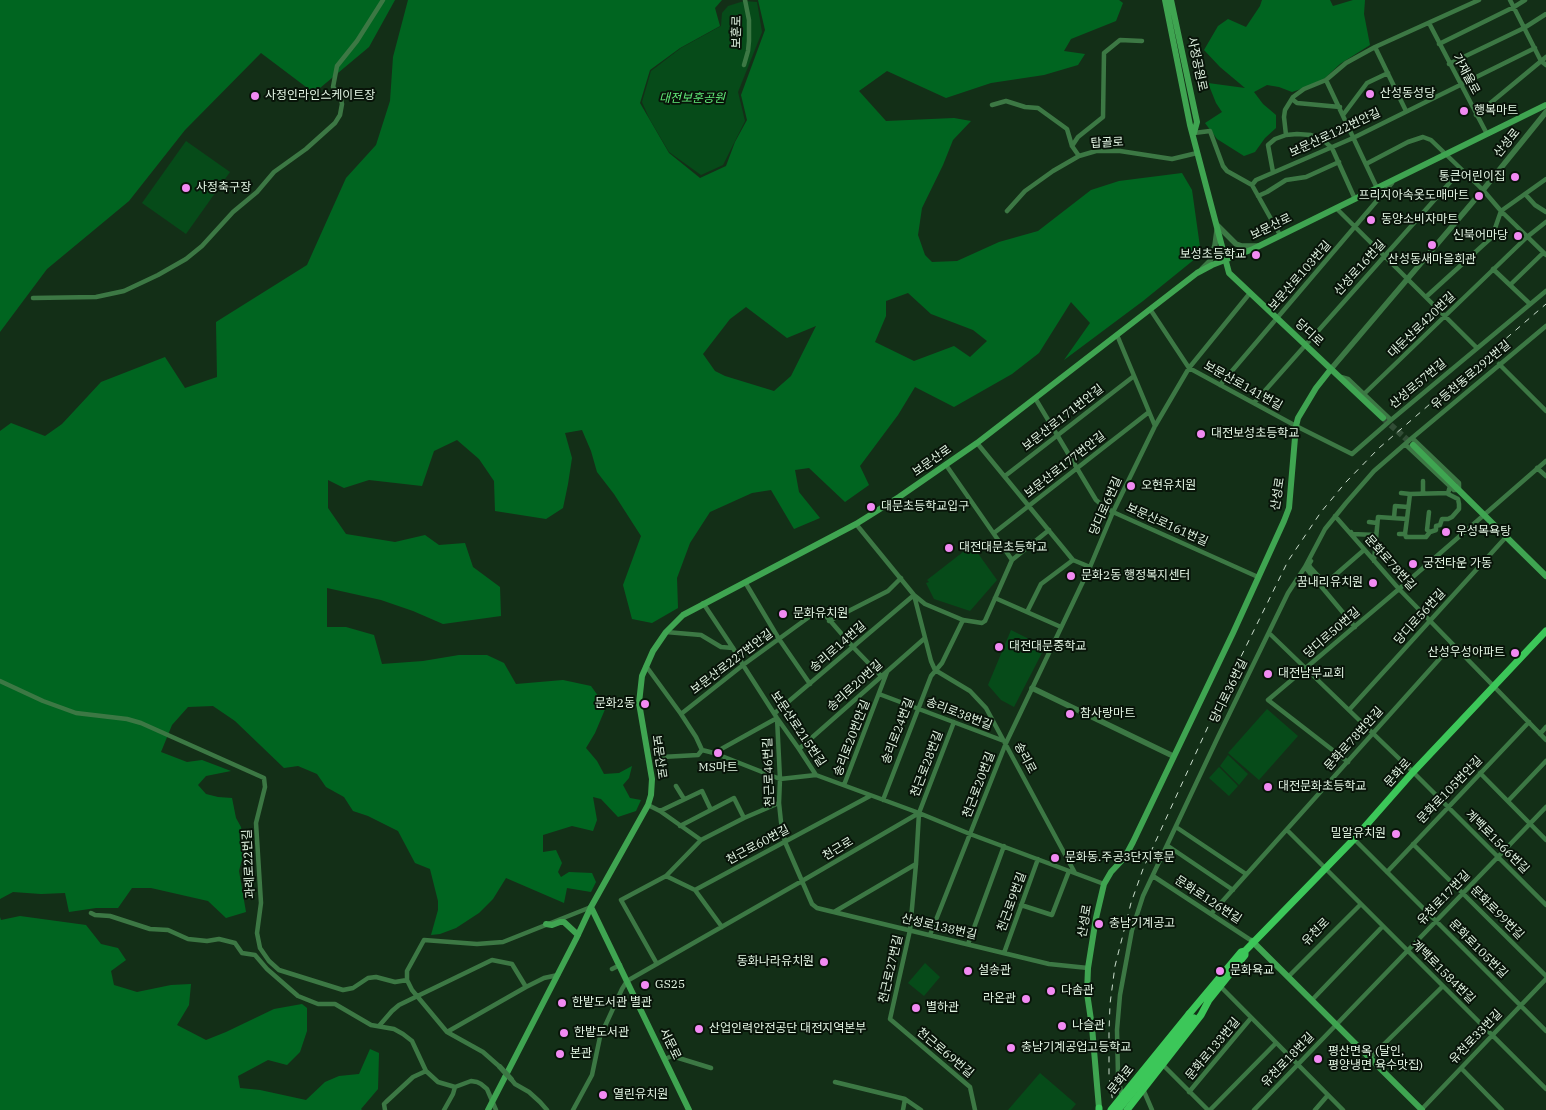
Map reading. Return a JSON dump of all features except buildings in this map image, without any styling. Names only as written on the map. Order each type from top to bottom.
[{"type":"main road","name":"사정공원로","points":[[1165,0],[1190,125],[1194,133],[1225,260]]},
{"type":"main road","name":"사정공원로","points":[[1171,0],[1197,122],[1194,133]]},
{"type":"main road","name":"보문산로","points":[[488,1110],[591,907],[648,805],[652,778],[639,704],[642,676],[653,651],[666,632],[683,615],[856,524],[899,498],[1036,398],[1198,273],[1258,246],[1546,106]]},
{"type":"main road","name":"당디로","points":[[1225,260],[1229,273],[1384,421]]},
{"type":"main road","name":"산성로","points":[[1099,1109],[1087,993],[1088,968],[1104,884],[1111,872],[1125,857],[1233,633],[1289,508],[1298,418],[1316,388],[1331,369]]},
{"type":"main road","points":[[1410,442],[1546,576]]},
{"type":"main road","name":"문화로","points":[[1111,1110],[1206,998],[1241,952],[1354,839],[1413,772],[1546,631]]},
{"type":"main road","name":"서문로","points":[[591,907],[690,1110]]},
{"type":"main road","points":[[546,924],[566,923],[578,935]]},
{"type":"main road","points":[[1252,941],[1421,1110]]},
{"type":"main road","name":"문화로","points":[[1206,998],[1220,986],[1245,955],[1245,950]]},
{"type":"main road","points":[[1122,1098],[1129,1090],[1132,1081],[1191,1008],[1206,998]]},
{"type":"main road","points":[[1125,1110],[1201,1014],[1206,998]]},
{"type":"main road","name":"문화로","points":[[1118,1110],[1191,1016]]},
{"type":"street","points":[[33,298],[96,297],[124,291],[186,260],[257,192],[274,172],[306,149],[335,123],[340,115],[342,104],[340,95],[333,87],[336,66],[357,41],[383,0]]},
{"type":"street","name":"보훈로","points":[[744,65],[749,41],[749,20],[745,0]]},
{"type":"street","points":[[1286,135],[1285,110],[1292,99],[1304,89],[1326,80],[1346,63],[1375,48],[1479,0]]},
{"type":"street","points":[[1510,0],[1541,61],[1546,65]]},
{"type":"street","points":[[1439,44],[1525,0]]},
{"type":"street","points":[[1449,64],[1524,28],[1546,14]]},
{"type":"street","name":"가재울로","points":[[1428,23],[1487,134]]},
{"type":"street","points":[[1072,146],[1078,136],[1103,117],[1104,53],[1120,40],[1142,41]]},
{"type":"street","points":[[1375,48],[1406,111]]},
{"type":"street","name":"보문산로122번안길","points":[[1252,185],[1256,180],[1332,148],[1535,48]]},
{"type":"street","points":[[1476,115],[1546,57]]},
{"type":"street","points":[[1343,115],[1367,83],[1388,73]]},
{"type":"street","points":[[1326,80],[1377,188]]},
{"type":"street","points":[[1292,99],[1297,103],[1340,107]]},
{"type":"street","points":[[992,106],[1006,101],[1025,107],[1038,108],[1067,129],[1072,146],[1079,156]]},
{"type":"street","name":"산성로","points":[[1331,369],[1483,190],[1546,112]]},
{"type":"street","points":[[1194,133],[1210,131],[1223,166],[1227,171],[1252,185],[1280,235]]},
{"type":"street","points":[[1273,172],[1268,145],[1286,135],[1311,135],[1324,140],[1332,148],[1355,199]]},
{"type":"street","points":[[1366,164],[1408,142],[1423,137],[1432,140],[1545,254],[1510,285]]},
{"type":"street","name":"탑골로","points":[[1007,212],[1025,191],[1053,171],[1079,156],[1096,151],[1120,151],[1172,159],[1198,153]]},
{"type":"street","points":[[1258,196],[1286,180],[1306,177],[1339,162]]},
{"type":"street","name":"산성로16번길","points":[[1254,403],[1460,170]]},
{"type":"street","points":[[1426,297],[1492,237],[1501,211],[1546,179]]},
{"type":"street","name":"보문산로103번길","points":[[1220,384],[1394,180]]},
{"type":"street","points":[[1525,194],[1535,205],[1546,212]]},
{"type":"street","points":[[1336,208],[1477,348]]},
{"type":"street","name":"대둔산로420번길","points":[[1364,394],[1527,237],[1546,222]]},
{"type":"street","points":[[1217,225],[1236,244],[1258,246]]},
{"type":"street","points":[[1198,273],[1210,261],[1215,245],[1217,225]]},
{"type":"street","points":[[1493,270],[1530,304]]},
{"type":"street","name":"산성로57번길","points":[[1296,426],[1352,454],[1384,421],[1391,420],[1546,291]]},
{"type":"street","name":"당디로6번길","points":[[1005,742],[1090,567],[1113,512],[1155,426],[1189,368],[1250,293]]},
{"type":"street","name":"보문산로141번길","points":[[1150,309],[1189,368],[1296,426]]},
{"type":"street","name":"유등천동로292번길","points":[[1410,442],[1499,364],[1546,326]]},
{"type":"street","points":[[1117,335],[1155,426]]},
{"type":"street","points":[[1499,364],[1546,411]]},
{"type":"street","name":"보문산로171번안길","points":[[1005,476],[1134,376]]},
{"type":"street","points":[[1339,377],[1348,379],[1391,420]]},
{"type":"street","name":"보문산로161번길","points":[[1036,398],[1096,500],[1113,512],[1258,577]]},
{"type":"street","name":"보문산로177번안길","points":[[994,533],[1149,412]]},
{"type":"street","points":[[977,442],[1073,560],[1090,567]]},
{"type":"street","points":[[1410,442],[1454,490],[1459,490]]},
{"type":"street","name":"당디로36번길","points":[[1125,1110],[1118,1075],[1117,1039],[1120,994],[1132,930],[1143,896],[1288,593],[1305,567],[1325,529],[1334,516],[1374,471],[1410,442]]},
{"type":"street","name":"당디로50번길","points":[[1348,762],[1268,700],[1546,461]]},
{"type":"street","points":[[946,465],[1012,560]]},
{"type":"street","points":[[1538,468],[1546,476]]},
{"type":"street","points":[[1423,481],[1423,493]]},
{"type":"street","points":[[1401,493],[1448,493],[1450,486]]},
{"type":"street","points":[[1399,534],[1405,534],[1406,537],[1426,537],[1430,532],[1436,530],[1436,526],[1440,525],[1442,519],[1452,517],[1459,509],[1458,499],[1448,494],[1450,486]]},
{"type":"street","points":[[1405,534],[1410,494]]},
{"type":"street","points":[[1394,518],[1396,506],[1408,507]]},
{"type":"street","points":[[1429,512],[1427,530],[1430,532]]},
{"type":"street","name":"문화로78번길","points":[[1334,516],[1399,589],[1546,740]]},
{"type":"street","points":[[1374,561],[1378,517],[1407,519]]},
{"type":"street","points":[[1369,522],[1378,523]]},
{"type":"street","points":[[856,524],[914,595],[925,604],[963,620],[982,623],[985,621],[996,598],[1012,560],[1049,530]]},
{"type":"street","points":[[1348,526],[1352,534],[1376,535]]},
{"type":"street","points":[[1415,542],[1420,537]]},
{"type":"street","name":"당디로56번길","points":[[1349,710],[1506,537]]},
{"type":"street","points":[[1311,561],[1310,567],[1326,583],[1364,550]]},
{"type":"street","points":[[1028,612],[1041,584],[1073,560]]},
{"type":"street","points":[[1305,567],[1355,626]]},
{"type":"street","points":[[881,676],[829,620],[888,591],[901,578]]},
{"type":"street","points":[[745,582],[778,639],[810,684]]},
{"type":"street","points":[[914,595],[930,661],[935,670],[942,663],[963,620]]},
{"type":"street","name":"송리로14번길","points":[[714,753],[776,716],[810,684],[914,595]]},
{"type":"street","points":[[996,598],[1061,627]]},
{"type":"street","name":"보문산로215번길","points":[[704,603],[816,775],[919,813]]},
{"type":"street","name":"보문산로227번안길","points":[[681,714],[743,665],[820,609],[829,620]]},
{"type":"street","points":[[666,632],[701,635],[721,647],[734,648]]},
{"type":"street","name":"계백로1566번길","points":[[1269,633],[1413,772],[1546,905]]},
{"type":"street","name":"송리로20번길","points":[[799,749],[925,638]]},
{"type":"street","name":"문화로78번안길","points":[[1211,914],[1452,645]]},
{"type":"street","points":[[646,666],[681,714],[702,750],[780,779],[816,775]]},
{"type":"street","name":"송리로20번안길","points":[[844,785],[888,670]]},
{"type":"street","name":"송리로24번길","points":[[883,800],[917,709],[935,670]]},
{"type":"street","name":"송리로","points":[[935,670],[970,691],[986,708],[1075,873]]},
{"type":"street","name":"과례로22번길","points":[[0,681],[43,701],[76,713],[127,719],[141,723],[165,732],[264,778],[265,787],[256,823],[261,903],[257,933],[260,948],[269,961],[280,970],[344,990],[352,988],[368,978],[376,977],[395,982],[407,980]]},
{"type":"street","points":[[1032,688],[1173,756]]},
{"type":"street","name":"송리로38번길","points":[[879,694],[1005,742]]},
{"type":"street","name":"천근로46번길","points":[[776,716],[780,779],[780,822],[785,842],[802,881]]},
{"type":"street","name":"천근로28번길","points":[[919,813],[954,722]]},
{"type":"street","name":"문화로105번안길","points":[[1387,872],[1529,722]]},
{"type":"street","points":[[1540,734],[1546,727]]},
{"type":"street","name":"천근로20번길","points":[[930,935],[1005,742]]},
{"type":"street","name":"보문산로","points":[[662,757],[698,755],[702,750]]},
{"type":"street","points":[[1508,801],[1546,761]]},
{"type":"street","points":[[1480,773],[1546,840]]},
{"type":"street","points":[[676,786],[684,799]]},
{"type":"street","points":[[660,811],[702,791],[711,810]]},
{"type":"street","name":"천근로60번길","points":[[696,890],[870,796]]},
{"type":"street","points":[[680,826],[734,798],[744,818]]},
{"type":"street","points":[[657,964],[621,900],[666,876],[702,840],[744,818],[779,803]]},
{"type":"street","points":[[648,805],[702,840]]},
{"type":"street","name":"유천로17번길","points":[[1336,1025],[1546,807]]},
{"type":"street","points":[[919,813],[1104,884]]},
{"type":"street","name":"천근로27번길","points":[[890,1019],[910,930],[919,813]]},
{"type":"street","name":"천근로","points":[[627,981],[919,813]]},
{"type":"street","points":[[1176,827],[1246,874]]},
{"type":"street","name":"계백로1584번길","points":[[1286,830],[1546,1089]]},
{"type":"street","name":"문화로105번길","points":[[1354,839],[1546,1031]]},
{"type":"street","name":"문화로99번길","points":[[1413,844],[1546,978]]},
{"type":"street","points":[[968,944],[1004,846]]},
{"type":"street","points":[[1168,846],[1233,890]]},
{"type":"street","name":"천근로9번길","points":[[1004,953],[1038,859]]},
{"type":"street","points":[[834,912],[916,864]]},
{"type":"street","points":[[1022,905],[1052,915],[1069,871]]},
{"type":"street","points":[[666,876],[696,890],[722,927]]},
{"type":"street","name":"문화로126번길","points":[[1153,876],[1252,941]]},
{"type":"street","name":"산성로138번길","points":[[802,881],[812,904],[817,908],[1049,964],[1088,968]]},
{"type":"street","name":"유천로","points":[[1288,977],[1361,904]]},
{"type":"street","points":[[546,1110],[529,1092],[515,1084],[483,1052],[447,1032],[417,996],[407,980],[407,971],[424,940],[477,944],[503,942],[591,907]]},
{"type":"street","points":[[91,912],[95,915],[110,916],[150,929],[168,930],[188,939],[207,941],[219,939],[236,943],[242,953],[255,955],[267,969],[298,996],[318,1004],[335,1004],[371,1025],[394,1029],[412,1041],[426,1071],[438,1082],[455,1087],[470,1081],[477,1082],[487,1088],[496,1110]]},
{"type":"street","points":[[1312,1000],[1383,926]]},
{"type":"street","points":[[379,1026],[398,1005],[492,960],[512,964],[526,987]]},
{"type":"street","points":[[612,969],[620,965]]},
{"type":"street","points":[[447,1032],[526,987],[544,978],[558,975]]},
{"type":"street","name":"유천로33번길","points":[[1421,1110],[1546,978]]},
{"type":"street","points":[[573,1110],[592,1075],[600,1037],[627,981]]},
{"type":"street","name":"문화로133번길","points":[[1220,986],[1343,1110]]},
{"type":"street","points":[[1370,1058],[1443,986]]},
{"type":"street","name":"문화로133번길","points":[[1189,1092],[1251,1018]]},
{"type":"street","name":"천근로69번길","points":[[890,1019],[970,1087],[975,1110]]},
{"type":"street","name":"유천로18번길","points":[[1254,1110],[1336,1025]]},
{"type":"street","points":[[1162,1064],[1209,1110],[1276,1043]]},
{"type":"street","points":[[665,1059],[672,1056],[711,1068]]},
{"type":"street","points":[[1461,1068],[1502,1110]]},
{"type":"street","points":[[385,1110],[384,1104],[386,1102],[413,1077],[426,1071]]},
{"type":"street","points":[[835,1082],[905,1099],[921,1110]]},
{"type":"street","points":[[444,1110],[455,1087]]},
{"type":"street","points":[[1142,1088],[1152,1110]]},
{"type":"street","points":[[1315,1110],[1328,1095]]},
{"type":"street","points":[[903,1110],[905,1099]]},
{"type":"green space","points":[[0,0],[395,0],[369,47],[314,93],[261,53],[185,130],[129,201],[47,269],[0,332]]},
{"type":"green space","points":[[408,0],[722,0],[715,8],[720,26],[680,48],[650,70],[640,103],[669,153],[700,178],[726,166],[735,142],[747,120],[741,95],[765,30],[758,0],[1119,0],[1123,3],[1116,21],[1071,39],[1064,51],[1085,54],[1078,65],[1044,75],[991,83],[946,98],[887,71],[859,91],[886,121],[954,118],[971,121],[953,140],[922,208],[918,235],[925,255],[932,262],[957,261],[999,242],[1038,231],[1091,190],[1119,181],[1182,173],[1192,190],[1201,254],[1143,301],[1064,360],[1090,323],[1071,302],[1039,353],[1012,374],[954,407],[915,387],[898,415],[860,466],[869,485],[845,502],[809,468],[795,470],[799,492],[820,518],[794,529],[771,490],[752,493],[710,512],[690,543],[677,578],[678,608],[652,623],[632,619],[623,585],[641,536],[614,494],[597,472],[582,430],[565,433],[572,458],[563,508],[546,519],[495,511],[494,481],[479,459],[457,440],[434,451],[422,486],[369,480],[344,488],[328,480],[328,508],[346,534],[395,542],[425,535],[439,545],[465,543],[473,567],[500,587],[501,616],[443,624],[381,600],[327,588],[327,627],[346,627],[374,635],[382,664],[423,661],[459,655],[487,655],[504,663],[516,684],[563,680],[591,686],[606,707],[595,733],[586,748],[597,761],[604,774],[619,773],[632,766],[629,778],[623,785],[630,798],[641,800],[636,811],[618,817],[601,799],[593,797],[597,820],[593,831],[572,826],[543,835],[543,852],[556,850],[562,863],[558,872],[561,877],[569,872],[592,873],[596,882],[591,892],[567,888],[564,903],[506,878],[493,899],[479,913],[456,928],[431,935],[438,910],[438,901],[430,869],[415,863],[398,831],[368,816],[353,811],[344,797],[326,787],[317,774],[298,766],[284,768],[235,721],[213,706],[188,707],[172,725],[161,752],[187,762],[202,760],[231,771],[206,776],[198,785],[206,794],[232,798],[236,818],[241,827],[244,851],[239,871],[246,912],[226,918],[208,901],[151,888],[132,888],[118,908],[96,908],[69,912],[65,893],[13,892],[0,899],[0,431],[11,423],[45,436],[62,424],[101,382],[165,357],[185,388],[217,377],[216,322],[307,265],[346,178],[376,145],[390,101],[393,57]],"holes":[[[908,293],[931,314],[973,330],[987,341],[970,357],[954,346],[914,361],[875,342],[886,316],[886,301]],[[746,307],[787,338],[816,326],[791,376],[774,391],[725,376],[715,371],[703,354],[730,319]]]},
{"type":"green space","points":[[1262,0],[1330,0],[1333,6],[1353,0],[1365,0],[1364,14],[1370,45],[1340,64],[1324,79],[1301,89],[1292,92],[1267,85],[1254,92],[1263,104],[1276,115],[1276,128],[1265,138],[1255,152],[1244,156],[1217,139],[1205,123],[1222,112],[1208,83],[1245,88],[1220,67],[1204,50],[1218,26],[1228,19],[1246,27]]},
{"type":"green space","name":"대전보훈공원","points":[[744,1],[757,2],[762,32],[738,92],[745,121],[723,165],[701,175],[669,152],[642,102],[651,71],[681,48],[721,26],[722,13],[728,6]]},
{"type":"green space","name":"사정축구장","points":[[186,141],[230,172],[186,234],[142,203]]},
{"type":"green space","points":[[972,545],[997,580],[970,611],[934,599],[926,583],[929,582],[927,580]]},
{"type":"green space","points":[[1011,630],[1045,647],[1014,707],[1001,700],[988,685]]},
{"type":"green space","points":[[1267,709],[1298,736],[1259,780],[1228,753]]},
{"type":"green space","points":[[1228,755],[1248,774],[1239,785],[1220,766]]},
{"type":"green space","points":[[1219,767],[1238,786],[1229,796],[1209,778]]},
{"type":"green space","points":[[20,916],[86,925],[101,944],[118,948],[126,960],[111,971],[114,985],[137,992],[171,985],[191,984],[189,1005],[177,1025],[206,1040],[274,1009],[302,1004],[307,1008],[307,1031],[300,1052],[287,1065],[268,1060],[238,1076],[240,1088],[260,1090],[306,1100],[325,1082],[339,1076],[359,1074],[370,1049],[379,1053],[378,1089],[362,1110],[0,1110],[0,917],[1,920]]},
{"type":"green space","points":[[925,963],[940,977],[924,996],[908,983]]},
{"type":"green space","points":[[1040,1073],[1076,1104],[1071,1110],[1008,1110]]},
{"type":"tunnel","points":[[1384,419],[1412,444]]},
{"type":"railway","points":[[1114,1110],[1109,1076],[1110,1004],[1115,966],[1131,903],[1143,869],[1227,685],[1288,561],[1321,512],[1346,482],[1379,448],[1546,304]]},
{"type":"place","name":"산성동성당","points":[[1370,94]]},
{"type":"place","name":"사정인라인스케이트장","points":[[255,96]]},
{"type":"place","name":"행복마트","points":[[1464,111]]},
{"type":"place","name":"통큰어린이집","points":[[1515,177]]},
{"type":"place","name":"사정축구장","points":[[186,188]]},
{"type":"place","name":"프리지아속옷도매마트","points":[[1479,196]]},
{"type":"place","name":"동양소비자마트","points":[[1371,220]]},
{"type":"place","name":"신북어마당","points":[[1518,236]]},
{"type":"place","name":"산성동새마을회관","points":[[1432,245]]},
{"type":"place","name":"보성초등학교","points":[[1256,255]]},
{"type":"place","name":"대전보성초등학교","points":[[1201,434]]},
{"type":"place","name":"오현유치원","points":[[1131,486]]},
{"type":"place","name":"대문초등학교입구","points":[[871,507]]},
{"type":"place","name":"우성목욕탕","points":[[1446,532]]},
{"type":"place","name":"대전대문초등학교","points":[[949,548]]},
{"type":"place","name":"궁전타운 가동","points":[[1413,564]]},
{"type":"place","name":"문화2동 행정복지센터","points":[[1071,576]]},
{"type":"place","name":"꿈내리유치원","points":[[1373,583]]},
{"type":"place","name":"문화유치원","points":[[783,614]]},
{"type":"place","name":"대전대문중학교","points":[[999,647]]},
{"type":"place","name":"산성우성아파트","points":[[1515,653]]},
{"type":"place","name":"대전남부교회","points":[[1268,674]]},
{"type":"place","name":"문화2동","points":[[645,704]]},
{"type":"place","name":"참사랑마트","points":[[1070,714]]},
{"type":"place","name":"MS마트","points":[[718,753]]},
{"type":"place","name":"대전문화초등학교","points":[[1268,787]]},
{"type":"place","name":"밀알유치원","points":[[1396,834]]},
{"type":"place","name":"문화동.주공3단지후문","points":[[1055,858]]},
{"type":"place","name":"충남기계공고","points":[[1099,924]]},
{"type":"place","name":"동화나라유치원","points":[[824,962]]},
{"type":"place","name":"설송관","points":[[968,971]]},
{"type":"place","name":"문화육교","points":[[1220,971]]},
{"type":"place","name":"GS25","points":[[645,985]]},
{"type":"place","name":"다솜관","points":[[1051,991]]},
{"type":"place","name":"라온관","points":[[1026,999]]},
{"type":"place","name":"한밭도서관 별관","points":[[562,1003]]},
{"type":"place","name":"별하관","points":[[916,1008]]},
{"type":"place","name":"나슬관","points":[[1062,1026]]},
{"type":"place","name":"산업인력안전공단 대전지역본부","points":[[699,1029]]},
{"type":"place","name":"한밭도서관","points":[[564,1033]]},
{"type":"place","name":"충남기계공업고등학교","points":[[1011,1048]]},
{"type":"place","name":"본관","points":[[560,1054]]},
{"type":"place","name":"평산면옥 (달인, 평양냉면 육수맛집)","points":[[1318,1059]]},
{"type":"place","name":"열린유치원","points":[[603,1095]]}]
